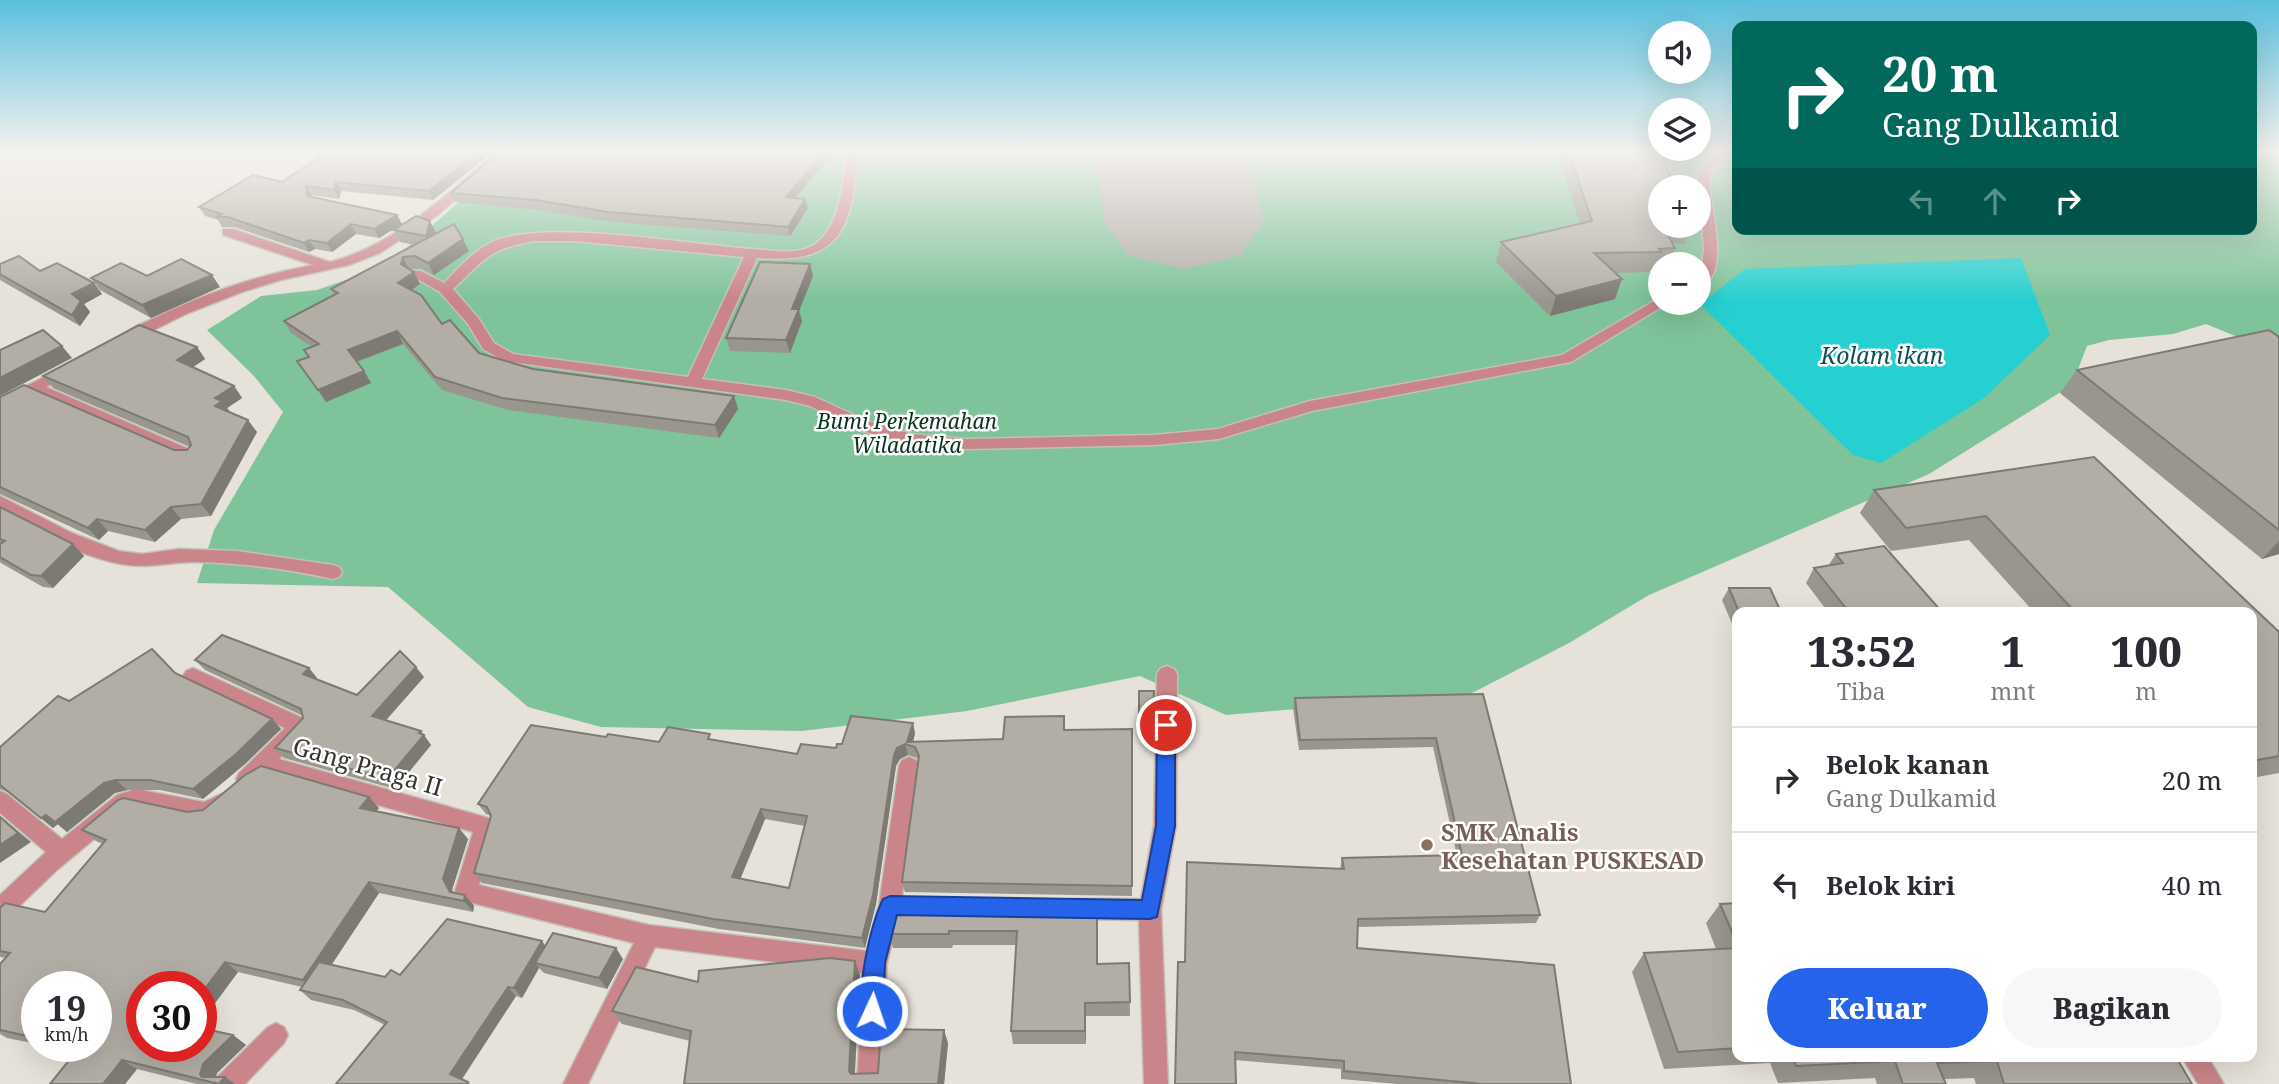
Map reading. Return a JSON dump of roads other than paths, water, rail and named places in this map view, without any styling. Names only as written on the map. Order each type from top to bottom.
[{"type":"street","points":[[114,345],[148,326],[212,298],[277,277],[353,260],[376,249],[439,201]]},
{"type":"street","points":[[445,289],[492,247],[513,239],[547,237],[623,240],[798,256],[820,248],[835,227],[845,201]]},
{"type":"street","points":[[1705,201],[1710,252]]},
{"type":"street","points":[[228,232],[328,266]]},
{"type":"street","points":[[693,383],[753,253]]},
{"type":"street","points":[[416,274],[445,289],[474,322],[488,346],[509,358],[805,399],[861,425],[911,439],[966,444],[1198,437],[1244,427],[1310,406],[1566,359],[1648,310]]},
{"type":"street","points":[[0,405],[80,363]]},
{"type":"street","points":[[34,388],[190,456]]},
{"type":"street","points":[[0,502],[90,548],[138,561],[178,556],[254,559],[333,572]]},
{"type":"street","points":[[1156,1084],[1150,910],[1165,826],[1167,674]]},
{"type":"street","points":[[0,910],[62,852],[124,802],[136,798],[206,812],[222,802],[300,726],[193,676]]},
{"type":"street","name":"Gang Praga II","points":[[253,772],[272,766],[485,826],[466,892],[649,936]]},
{"type":"street","points":[[869,1084],[875,963],[890,905],[909,766]]},
{"type":"street","points":[[0,800],[62,852]]},
{"type":"street","points":[[890,905],[917,906]]},
{"type":"street","points":[[1054,908],[1150,910]]},
{"type":"street","points":[[575,1084],[649,936],[875,963]]},
{"type":"street","points":[[228,1084],[276,1035]]},
{"type":"street","points":[[2197,1062],[2212,1084]]},
{"type":"water","name":"Kolam ikan","points":[[2021,258],[2050,335],[1984,398],[1881,463],[1853,455],[1711,315],[1711,295],[1745,269]]},
{"type":"place","name":"SMK Analis Kesehatan PUSKESAD","points":[[1427,845]]},
{"type":"park label","name":"Bumi Perkemahan Wiladatika","points":[[907,433]]}]
